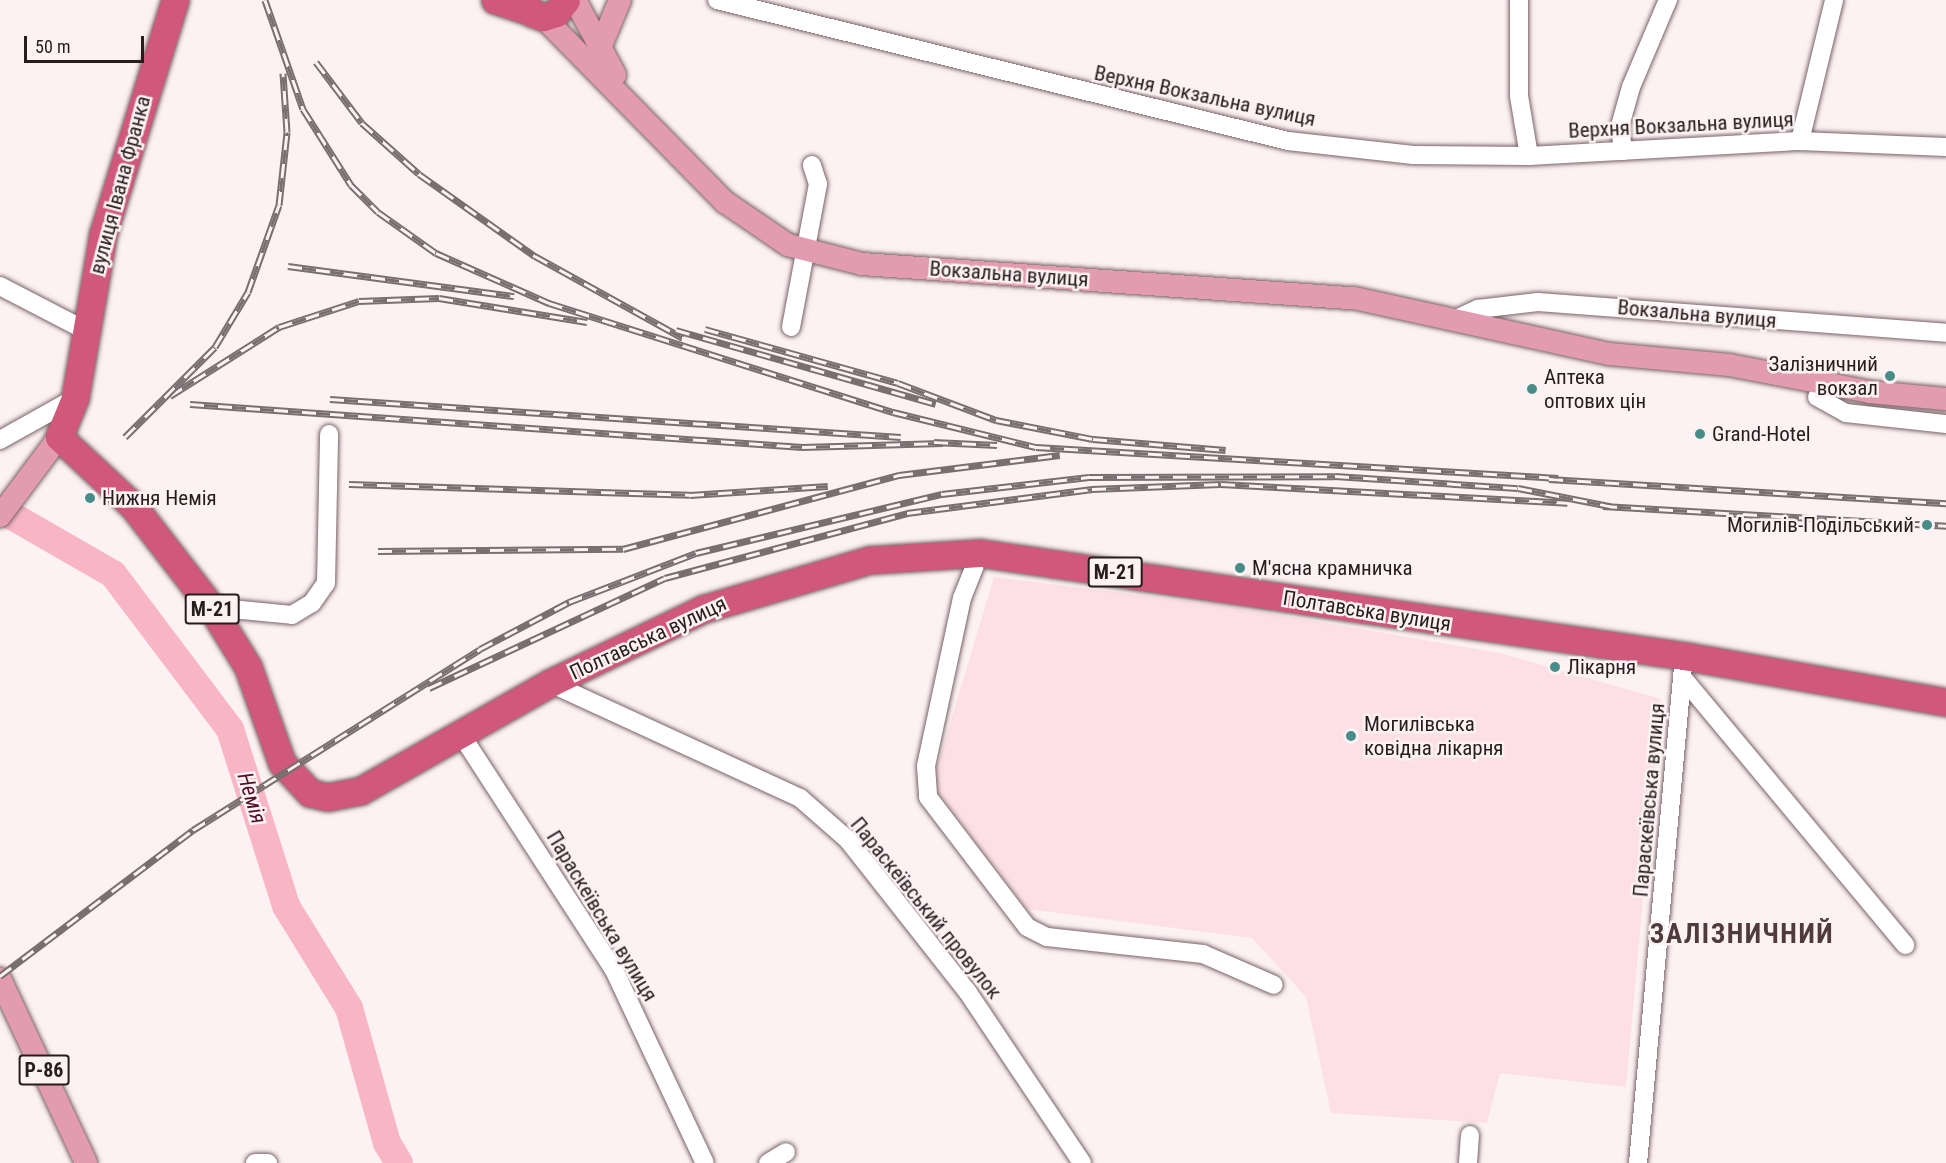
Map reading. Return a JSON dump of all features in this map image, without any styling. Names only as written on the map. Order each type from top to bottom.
[{"type":"highway","name":"вулиця Івана Франка","points":[[59,437],[75,398],[103,234],[175,0]]},
{"type":"highway","name":"Вокзальна вулиця","points":[[495,0],[532,9]]},
{"type":"highway","points":[[532,9],[556,13],[566,0]]},
{"type":"highway","name":"Полтавська вулиця","points":[[59,437],[133,506],[211,607],[251,676],[282,763],[310,793],[328,797],[360,791],[550,683],[703,609],[788,580],[870,560],[980,553],[1683,666],[1946,702]]},
{"type":"main road","name":"Вокзальна вулиця","points":[[575,0],[625,94]]},
{"type":"main road","points":[[600,48],[620,0]]},
{"type":"main road","name":"Вокзальна вулиця","points":[[532,9],[625,94],[725,202],[788,245],[862,264],[1354,298],[1609,354],[1699,365],[1729,365],[1870,392],[1946,399]]},
{"type":"main road","name":"Вокзальна вулиця","points":[[1699,365],[1817,397],[1946,411]]},
{"type":"main road","name":"вулиця Івана Франка","points":[[0,516],[59,437]]},
{"type":"main road","name":"Р-86","points":[[0,979],[86,1163]]},
{"type":"street","name":"Верхня Вокзальна вулиця","points":[[717,0],[1288,141],[1413,155],[1529,156],[1800,141],[1946,147]]},
{"type":"street","points":[[1519,0],[1519,96],[1529,156]]},
{"type":"street","points":[[1623,151],[1620,126],[1631,87],[1653,25],[1668,0]]},
{"type":"street","points":[[1800,141],[1834,0]]},
{"type":"street","points":[[791,327],[818,184],[812,165]]},
{"type":"street","points":[[0,286],[86,330]]},
{"type":"street","name":"Вокзальна вулиця","points":[[1452,321],[1478,309],[1538,302],[1946,333]]},
{"type":"street","points":[[1817,397],[1846,413],[1946,424]]},
{"type":"street","points":[[0,440],[75,398]]},
{"type":"street","points":[[211,607],[291,615],[312,603],[326,583],[329,434]]},
{"type":"street","points":[[980,553],[962,598],[926,765],[928,796],[1027,927],[1047,937],[1203,954],[1274,985]]},
{"type":"street","points":[[1683,666],[1905,945]]},
{"type":"street","name":"Параскеївська вулиця","points":[[1638,1163],[1683,666]]},
{"type":"street","name":"Параскеївський провулок","points":[[550,683],[800,798],[849,840],[967,990],[1082,1163]]},
{"type":"street","name":"Параскеївська вулиця","points":[[460,733],[614,970],[705,1163]]},
{"type":"street","points":[[1468,1163],[1470,1135]]},
{"type":"street","points":[[768,1163],[786,1152]]},
{"type":"street","points":[[255,1163],[268,1163]]},
{"type":"shaded area","points":[[994,577],[1226,606],[1500,653],[1661,699],[1626,1087],[1500,1073],[1487,1123],[1331,1113],[1306,997],[1252,938],[1027,909],[932,784]]},
{"type":"waterway","name":"Немія","points":[[0,509],[113,574],[230,729],[286,906],[349,1008],[387,1143],[399,1163]]},
{"type":"railway","points":[[265,0],[303,109],[351,185],[378,212],[436,253],[549,303],[893,412],[1036,447],[1558,478]]},
{"type":"railway","points":[[316,62],[362,123],[419,174],[535,256],[683,338]]},
{"type":"railway","points":[[125,437],[215,347],[248,292],[279,205],[287,132],[283,73]]},
{"type":"railway","points":[[288,266],[514,296]]},
{"type":"railway","points":[[170,396],[279,327],[359,301],[439,298],[587,322]]},
{"type":"railway","points":[[705,329],[898,383],[996,420],[1093,439],[1226,450]]},
{"type":"railway","points":[[676,330],[936,404]]},
{"type":"railway","points":[[330,399],[901,437]]},
{"type":"railway","points":[[190,404],[802,447],[943,443]]},
{"type":"railway","points":[[934,442],[997,445]]},
{"type":"railway","points":[[378,551],[623,549],[899,475],[1060,455]]},
{"type":"railway","points":[[0,976],[193,830],[480,649],[569,602],[696,553],[942,494],[1089,477],[1335,476],[1518,488],[1610,506]]},
{"type":"railway","points":[[1549,479],[1946,503]]},
{"type":"railway","points":[[349,484],[690,495],[828,486]]},
{"type":"railway","points":[[429,688],[665,578],[907,513],[1092,489],[1221,484],[1567,503]]},
{"type":"railway","points":[[1603,506],[1946,526]]},
{"type":"place","name":"Залізничний вокзал","points":[[1890,376]]},
{"type":"place","name":"Аптека оптових цін","points":[[1532,389]]},
{"type":"place","name":"Grand-Hotel","points":[[1700,434]]},
{"type":"place","name":"Нижня Немія","points":[[90,498]]},
{"type":"place","name":"Могилів-Подільський","points":[[1927,525]]},
{"type":"place","name":"М'ясна крамничка","points":[[1240,568]]},
{"type":"place","name":"Лікарня","points":[[1555,667]]},
{"type":"place","name":"Могилівська ковідна лікарня","points":[[1351,736]]},
{"type":"district","name":"ЗАЛІЗНИЧНИЙ","points":[[1742,935]]}]
